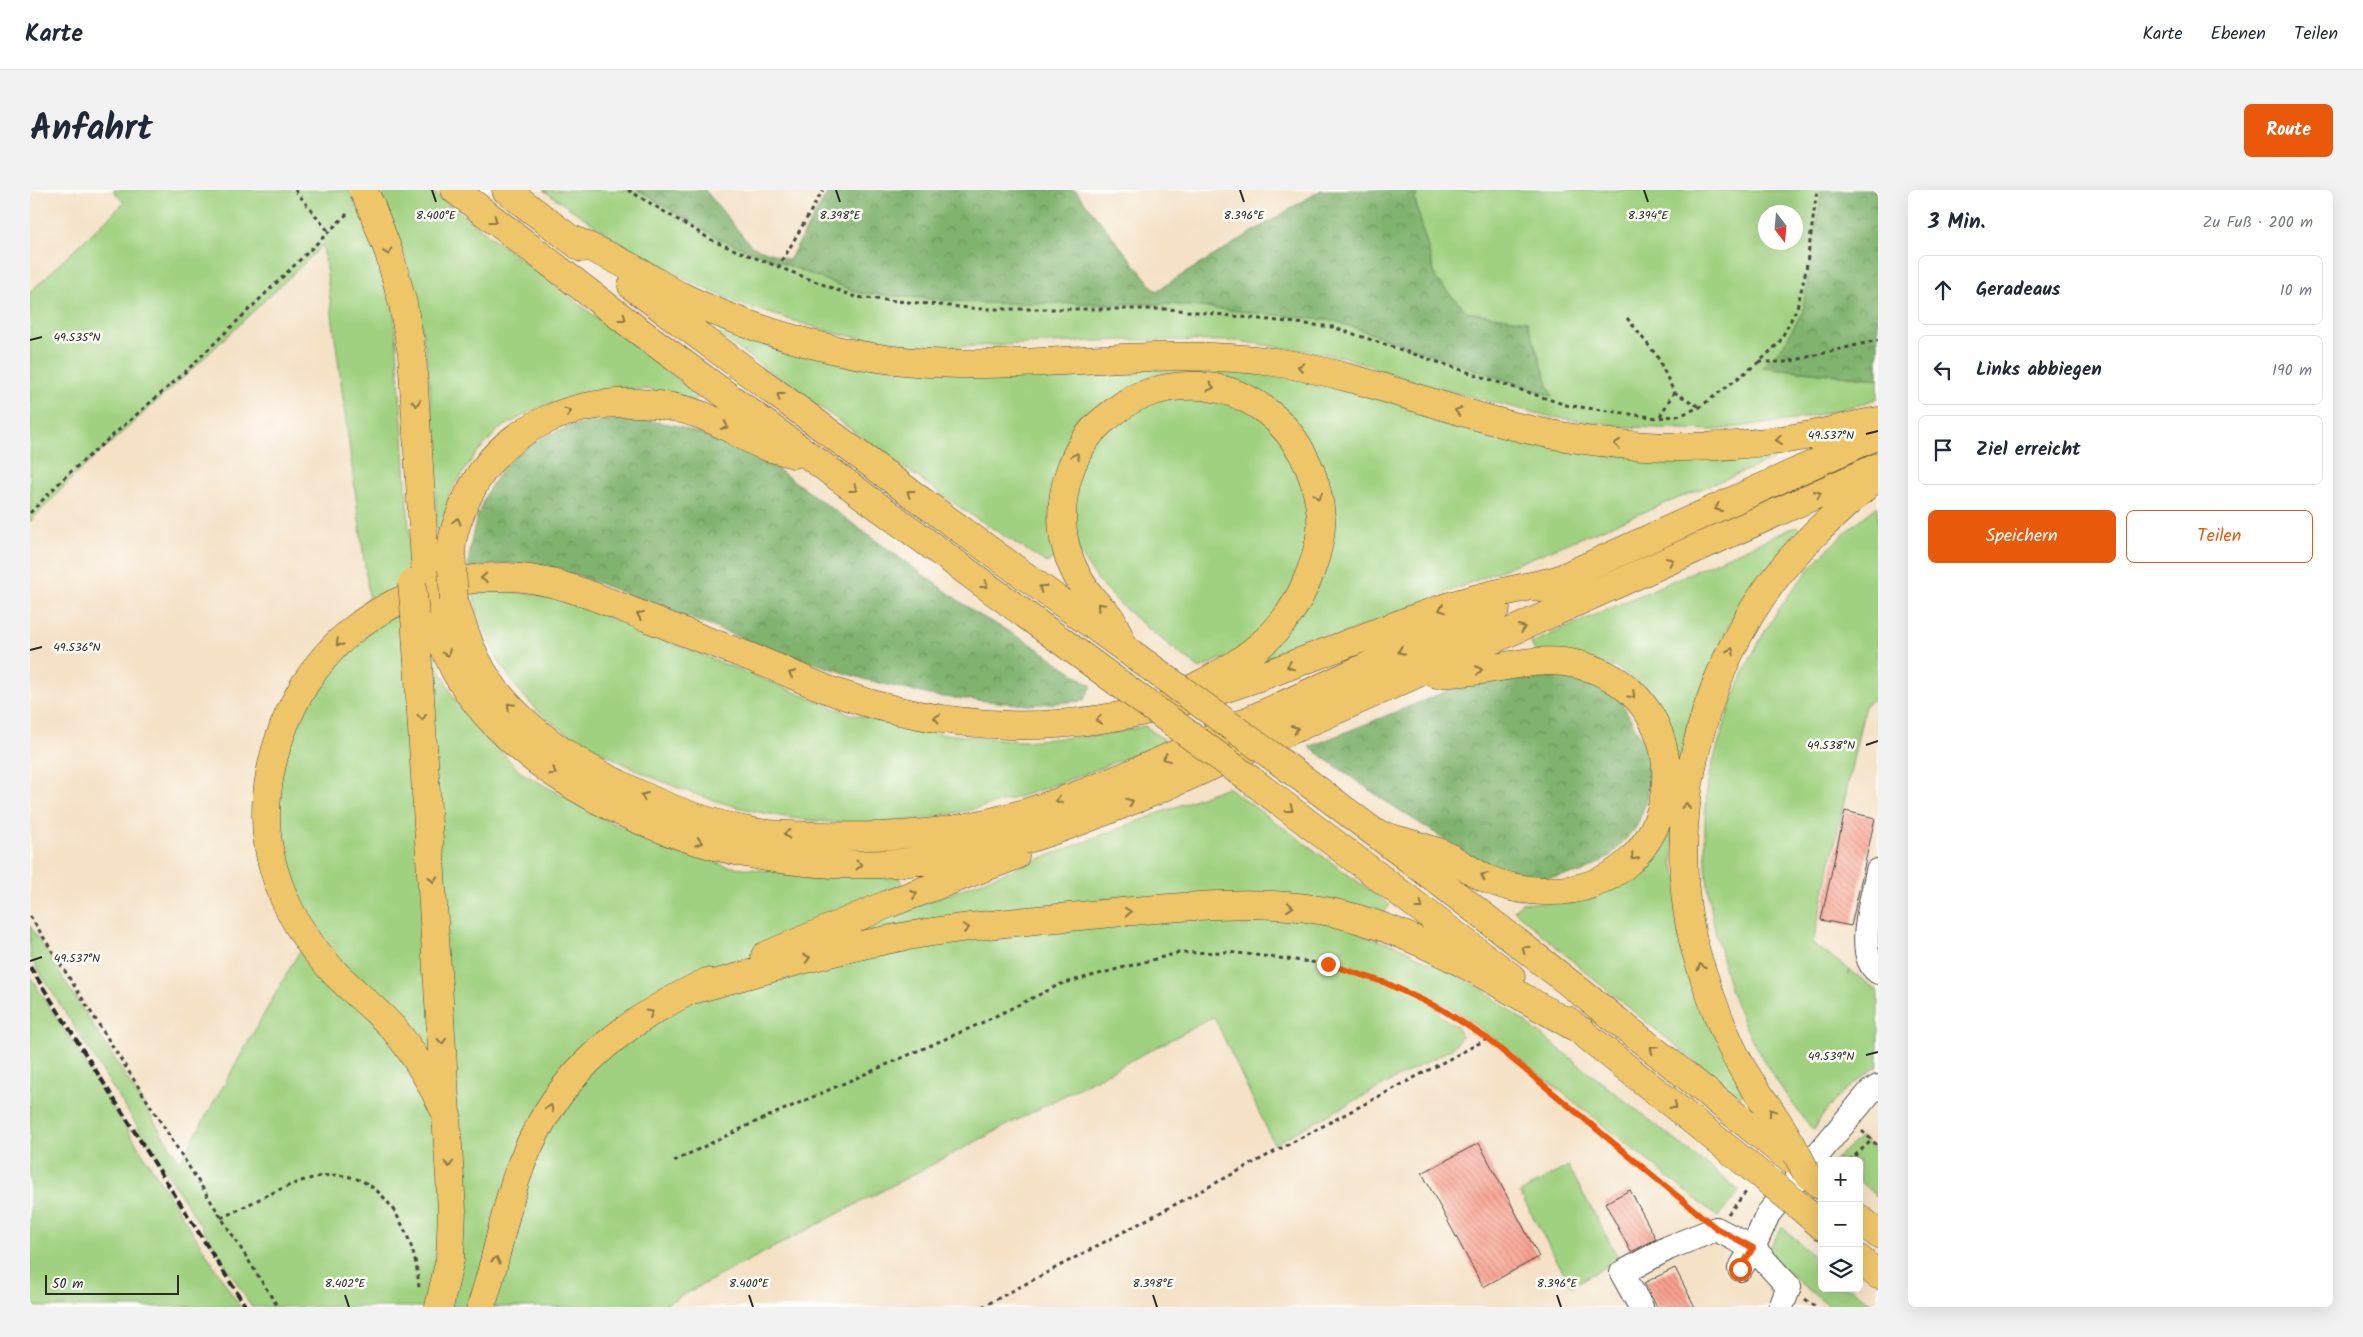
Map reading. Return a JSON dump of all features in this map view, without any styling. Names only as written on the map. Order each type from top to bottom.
[{"type":"highway","points":[[456,190],[635,328],[1251,780],[1582,1031],[1818,1222]]},
{"type":"highway","points":[[506,190],[912,494],[1377,834],[1807,1171]]},
{"type":"highway","points":[[361,202],[389,254],[403,304],[409,338],[423,519],[419,581],[433,607],[440,638],[455,671],[484,714],[513,743],[571,785],[600,802],[672,835],[717,848],[788,861],[870,865],[947,858],[995,848],[1085,820],[1160,790],[1414,677],[1878,467]]},
{"type":"highway","points":[[567,237],[633,268],[678,295],[721,314],[787,336],[865,356],[912,362],[973,365],[1217,357],[1274,362],[1324,371],[1523,428],[1631,446],[1673,448],[1756,443],[1806,436],[1878,421]]},
{"type":"highway","points":[[1124,648],[1110,617],[1083,585],[1072,564],[1064,540],[1061,514],[1064,490],[1071,467],[1082,445],[1098,424],[1140,395],[1169,387],[1193,386],[1229,391],[1277,418],[1300,446],[1309,462],[1316,486],[1321,520],[1316,554],[1304,588],[1288,615],[1266,639],[1242,660],[1199,686],[1147,712]]},
{"type":"highway","points":[[429,1299],[450,1258],[452,1210],[446,1116],[433,607],[452,570],[452,542],[460,512],[474,483],[490,460],[511,440],[535,424],[564,413],[600,405],[659,405],[686,411],[716,421],[763,445],[814,460]]},
{"type":"highway","points":[[433,607],[464,631],[478,663],[496,691],[530,725],[562,751],[603,776],[645,798],[716,824],[756,833],[869,837],[907,835],[959,828],[1003,818],[1062,799],[1184,750],[1878,435]]},
{"type":"highway","points":[[1807,1171],[1784,1129],[1744,1071],[1729,1040],[1702,972],[1688,913],[1684,865],[1684,824],[1689,782],[1698,735],[1713,691],[1731,651],[1754,610],[1784,568],[1815,533],[1878,476]]},
{"type":"highway","points":[[446,1116],[418,1062],[393,1028],[334,973],[306,940],[288,907],[276,877],[267,839],[267,793],[271,769],[280,734],[298,696],[323,659],[340,641],[384,607],[424,591],[470,579],[508,577],[531,580],[563,586],[604,600],[837,693],[934,718],[973,724],[1048,725],[1100,720],[1147,712],[1236,686],[1445,607],[1557,580]]},
{"type":"highway","points":[[1377,834],[1439,853],[1486,878],[1519,888],[1543,891],[1568,891],[1593,884],[1611,876],[1630,861],[1646,843],[1661,812],[1666,790],[1665,768],[1664,748],[1657,728],[1644,706],[1625,688],[1604,674],[1579,665],[1549,660],[1414,677]]},
{"type":"highway","points":[[481,1307],[492,1274],[515,1181],[553,1101],[573,1075],[610,1039],[632,1024],[692,990],[789,944],[879,907],[1002,863],[1085,820]]},
{"type":"highway","points":[[692,990],[823,954],[884,940],[1089,915],[1215,905],[1264,904],[1313,909],[1356,918],[1409,936],[1582,1031]]},
{"type":"highway","points":[[1863,1221],[1878,1234]]},
{"type":"highway","points":[[1863,1262],[1878,1275]]},
{"type":"street","points":[[1877,884],[1866,942],[1866,956],[1872,968],[1878,972]]},
{"type":"street","points":[[1740,1269],[1753,1248],[1768,1214],[1870,1092],[1878,1087]]},
{"type":"street","points":[[1641,1307],[1622,1273],[1668,1248],[1716,1228],[1753,1248],[1789,1287],[1781,1307]]},
{"type":"path","points":[[295,190],[329,232]]},
{"type":"path","points":[[628,190],[715,242],[856,297],[981,309],[1169,309],[1333,326],[1566,405],[1658,418],[1681,415],[1700,407],[1759,362],[1779,342],[1797,308],[1806,270],[1817,190]]},
{"type":"path","points":[[778,268],[823,190]]},
{"type":"path","points":[[30,513],[68,474],[182,375],[361,202]]},
{"type":"path","points":[[1626,318],[1657,356],[1674,392],[1700,407]]},
{"type":"path","points":[[1759,362],[1787,362],[1878,340]]},
{"type":"path","points":[[1658,418],[1674,392]]},
{"type":"path","points":[[30,916],[278,1307]]},
{"type":"path","points":[[674,1161],[751,1124],[977,1025],[1061,984],[1178,953],[1230,952],[1328,964],[1386,983],[1443,1010],[1488,1039],[1716,1228]]},
{"type":"path","points":[[982,1307],[1488,1039]]},
{"type":"path","points":[[1853,1157],[1872,1140]]},
{"type":"path","points":[[222,1218],[310,1178],[335,1174],[360,1178],[376,1189],[400,1220],[411,1241],[429,1299]]},
{"type":"green space","points":[[113,190],[349,190],[381,257],[395,317],[411,559],[429,646],[455,701],[520,772],[614,824],[725,866],[814,876],[900,877],[912,908],[1227,787],[1390,905],[1364,936],[1398,946],[1484,990],[1740,1191],[1718,1217],[1494,1038],[1444,1003],[1439,1015],[1456,1026],[1462,1036],[1453,1048],[1274,1144],[1214,1017],[660,1307],[252,1307],[30,957],[30,926],[180,1162],[306,940],[267,793],[323,659],[369,597],[323,245],[186,375],[74,476],[30,522],[30,292],[124,203]]},
{"type":"green space","points":[[389,190],[430,190],[698,395],[695,401],[647,389],[591,393],[537,408],[499,429],[475,455],[449,494],[442,539],[437,539],[434,451],[427,365],[421,322],[412,280],[399,238],[382,197]]},
{"type":"green space","points":[[543,190],[638,190],[718,238],[859,293],[981,303],[1169,304],[1335,321],[1552,396],[1527,322],[1467,312],[1436,279],[1415,200],[1418,190],[1822,190],[1803,311],[1784,345],[1762,367],[1878,379],[1878,398],[1859,405],[1794,420],[1715,430],[1629,427],[1552,417],[1425,385],[1344,357],[1238,341],[1123,340],[924,348],[837,334],[739,304],[652,264]]},
{"type":"green space","points":[[638,190],[705,190],[751,246],[789,260],[829,190],[1075,190],[1156,291],[1321,190],[1418,190],[1415,200],[1436,279],[1467,312],[1527,321],[1552,396],[1335,321],[1170,304],[981,303],[859,293],[718,238]]},
{"type":"green space","points":[[1822,190],[1878,190],[1878,379],[1762,367],[1784,345],[1803,311]]},
{"type":"green space","points":[[723,328],[787,348],[1224,366],[1307,378],[1558,449],[1782,450],[1782,456],[1263,667],[1221,659],[1200,669],[1129,613],[1113,597],[1085,562],[1075,542],[1047,563],[962,509],[719,335]]},
{"type":"green space","points":[[638,419],[675,425],[769,463],[976,613],[1031,644],[1092,686],[1083,701],[1028,705],[934,696],[867,680],[776,651],[579,576],[510,563],[468,568],[476,520],[484,499],[495,480],[509,462],[526,448],[546,436],[570,427],[612,420]]},
{"type":"green space","points":[[1878,506],[1878,696],[1865,705],[1813,944],[1850,970],[1848,975],[1851,971],[1878,991],[1878,1066],[1842,1094],[1826,1111],[1813,1130],[1782,1088],[1754,1044],[1731,991],[1716,933],[1708,891],[1705,826],[1708,782],[1731,704],[1745,670],[1779,609],[1800,580],[1823,554],[1849,529]]},
{"type":"green space","points":[[1797,526],[1802,534],[1746,594],[1727,629],[1693,708],[1681,751],[1678,784],[1661,712],[1645,688],[1617,668],[1535,651],[1531,643]]},
{"type":"green space","points":[[511,591],[555,596],[847,713],[932,733],[1022,741],[1104,735],[1145,726],[1167,742],[1046,788],[984,807],[952,814],[880,823],[839,823],[799,819],[760,812],[721,802],[645,774],[579,741],[543,716],[513,682],[495,654],[482,624],[473,592]]},
{"type":"green space","points":[[1552,675],[1594,682],[1619,697],[1646,748],[1650,772],[1647,800],[1636,828],[1609,857],[1581,873],[1544,878],[1504,871],[1468,854],[1388,803],[1309,747],[1462,685],[1508,677]]},
{"type":"green space","points":[[1672,806],[1673,863],[1745,1092],[1739,1097],[1591,977],[1514,910],[1523,902],[1558,903],[1589,899],[1618,886],[1644,861],[1656,842]]},
{"type":"green space","points":[[30,976],[240,1307],[30,1307]]},
{"type":"green space","points":[[1861,1137],[1878,1152],[1878,1198],[1863,1185],[1863,1157],[1837,1157]]},
{"type":"green space","points":[[1568,1166],[1619,1259],[1571,1286],[1520,1193]]},
{"type":"green space","points":[[1782,1227],[1818,1260],[1818,1292],[1857,1292],[1876,1307],[1830,1307],[1777,1264],[1768,1250]]},
{"type":"building","points":[[1845,811],[1875,818],[1851,926],[1821,920]]},
{"type":"building","points":[[1479,1143],[1539,1257],[1483,1287],[1422,1173]]},
{"type":"building","points":[[1630,1190],[1656,1239],[1631,1252],[1605,1203]]},
{"type":"building","points":[[1675,1268],[1695,1307],[1657,1307],[1644,1283]]},
{"type":"railway","points":[[30,967],[246,1307]]},
{"type":"route","points":[[1328,964],[1386,983],[1443,1010],[1488,1039],[1716,1228],[1753,1248],[1740,1269]]}]
